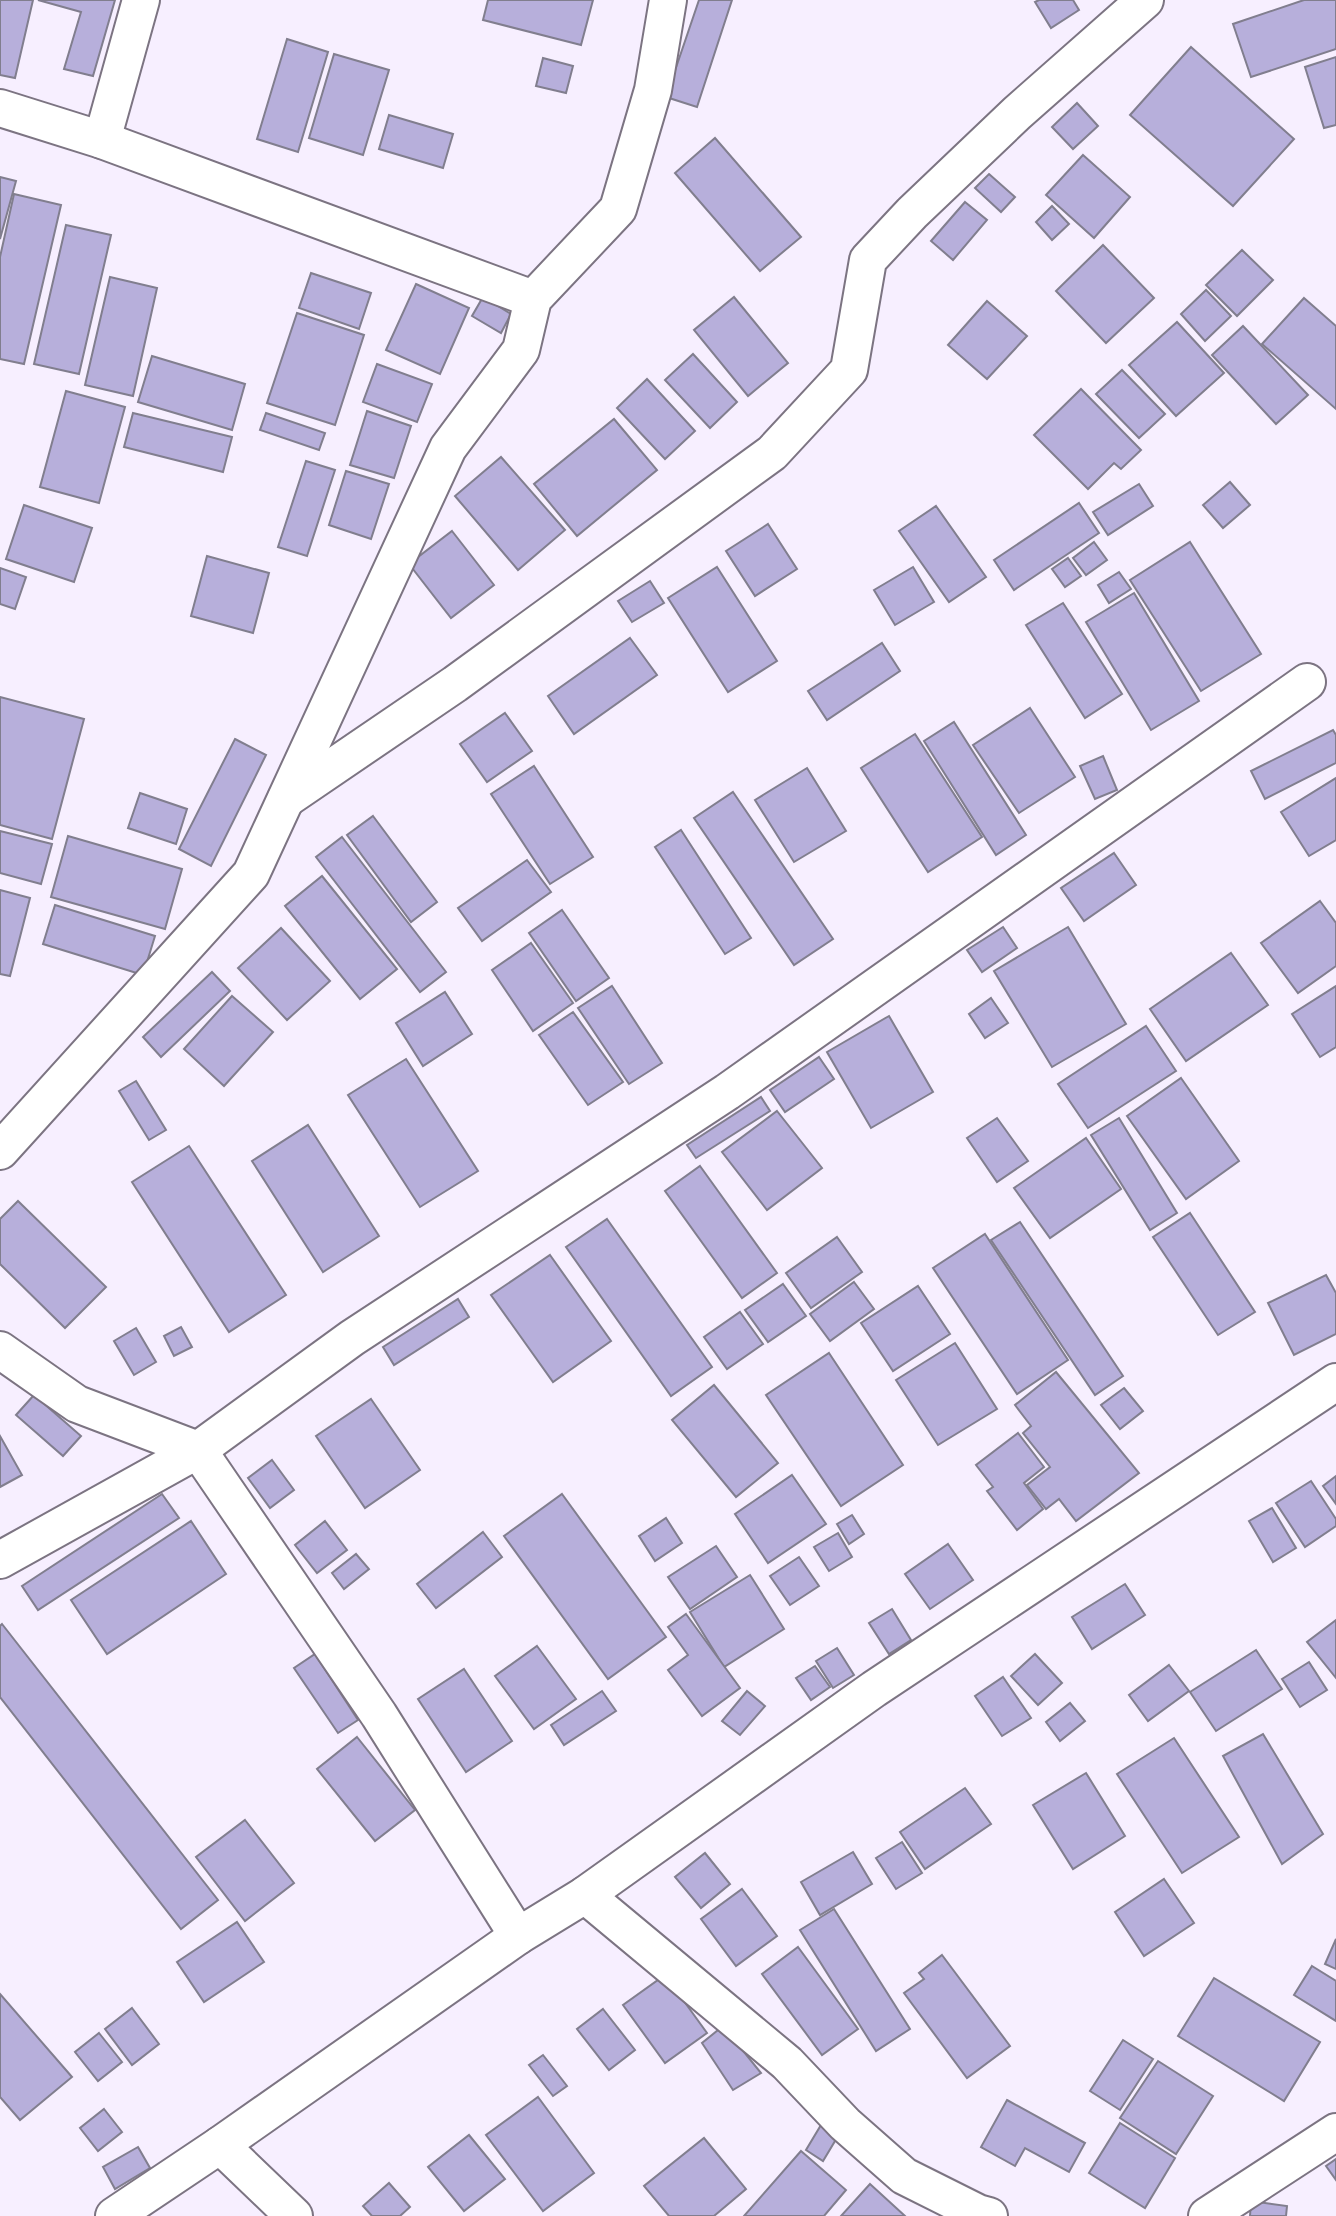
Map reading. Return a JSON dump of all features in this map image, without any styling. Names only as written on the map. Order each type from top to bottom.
[{"type":"street","points":[[102,140],[141,0]]},
{"type":"street","points":[[0,1151],[251,874],[448,448],[521,350],[533,299],[618,209],[653,90],[668,0]]},
{"type":"street","points":[[285,800],[455,684],[772,453],[849,370],[868,260],[912,213],[1017,113],[1145,0]]},
{"type":"street","points":[[0,108],[102,140],[533,299]]},
{"type":"street","points":[[0,1560],[198,1450],[352,1338],[740,1083],[1307,682]]},
{"type":"street","points":[[0,1350],[77,1404],[198,1450],[379,1715],[518,1936]]},
{"type":"street","points":[[114,2216],[518,1936],[585,1895],[874,1689],[1336,1382]]},
{"type":"street","points":[[585,1895],[787,2063],[845,2124],[904,2176],[989,2216]]},
{"type":"street","points":[[1207,2216],[1336,2132]]},
{"type":"street","points":[[220,2145],[294,2216]]},
{"type":"building","points":[[0,0],[33,0],[15,78],[0,75]]},
{"type":"building","points":[[38,0],[115,0],[93,76],[64,69],[81,12]]},
{"type":"building","points":[[488,0],[593,0],[581,45],[483,20]]},
{"type":"building","points":[[699,0],[732,0],[697,107],[666,97]]},
{"type":"building","points":[[1073,0],[1079,10],[1051,28],[1035,2]]},
{"type":"building","points":[[1304,0],[1336,0],[1336,49],[1251,77],[1233,24]]},
{"type":"building","points":[[287,39],[328,52],[298,152],[257,139]]},
{"type":"building","points":[[1191,47],[1294,139],[1233,206],[1130,115]]},
{"type":"building","points":[[334,54],[389,70],[363,155],[309,138]]},
{"type":"building","points":[[1336,57],[1336,125],[1324,128],[1305,67]]},
{"type":"building","points":[[543,58],[573,66],[566,93],[536,86]]},
{"type":"building","points":[[1077,103],[1098,126],[1073,149],[1052,127]]},
{"type":"building","points":[[389,115],[453,134],[443,168],[379,149]]},
{"type":"building","points":[[715,138],[801,237],[760,271],[675,173]]},
{"type":"building","points":[[1083,155],[1130,197],[1094,238],[1046,195]]},
{"type":"building","points":[[989,174],[1015,197],[1001,212],[975,188]]},
{"type":"building","points":[[0,177],[16,181],[0,239]]},
{"type":"building","points":[[14,194],[61,205],[24,364],[0,359],[0,257]]},
{"type":"building","points":[[965,202],[987,220],[953,260],[931,241]]},
{"type":"building","points":[[1052,206],[1069,224],[1052,240],[1036,222]]},
{"type":"building","points":[[66,225],[111,235],[79,374],[34,364]]},
{"type":"building","points":[[1103,245],[1154,298],[1106,343],[1056,291]]},
{"type":"building","points":[[1242,250],[1273,280],[1237,316],[1206,285]]},
{"type":"building","points":[[311,273],[371,293],[359,329],[299,308]]},
{"type":"building","points":[[110,277],[157,288],[133,396],[85,385]]},
{"type":"building","points":[[416,284],[469,308],[440,374],[386,350]]},
{"type":"building","points":[[1206,290],[1231,316],[1205,341],[1181,314]]},
{"type":"building","points":[[483,297],[511,314],[501,333],[472,316]]},
{"type":"building","points":[[734,297],[788,363],[748,396],[694,330]]},
{"type":"building","points":[[1304,298],[1336,326],[1336,409],[1262,344]]},
{"type":"building","points":[[987,301],[1027,336],[987,379],[948,345]]},
{"type":"building","points":[[297,313],[364,335],[335,425],[267,403]]},
{"type":"building","points":[[1177,322],[1224,373],[1176,416],[1129,365]]},
{"type":"building","points":[[1243,326],[1308,395],[1276,424],[1212,355]]},
{"type":"building","points":[[693,354],[737,402],[710,428],[665,380]]},
{"type":"building","points":[[152,356],[245,384],[232,430],[138,402]]},
{"type":"building","points":[[377,364],[432,384],[417,422],[363,402]]},
{"type":"building","points":[[1122,370],[1165,414],[1139,438],[1096,394]]},
{"type":"building","points":[[647,379],[695,431],[665,459],[617,408]]},
{"type":"building","points":[[1081,389],[1141,450],[1121,469],[1114,463],[1088,489],[1034,435]]},
{"type":"building","points":[[66,391],[125,407],[99,503],[40,487]]},
{"type":"building","points":[[367,411],[411,426],[394,478],[350,465]]},
{"type":"building","points":[[133,413],[232,437],[223,472],[124,447]]},
{"type":"building","points":[[266,413],[325,433],[319,450],[260,430]]},
{"type":"building","points":[[614,419],[657,470],[577,536],[534,484]]},
{"type":"building","points":[[501,457],[565,530],[518,570],[455,496]]},
{"type":"building","points":[[306,461],[335,470],[307,556],[278,547]]},
{"type":"building","points":[[346,471],[389,484],[371,539],[329,525]]},
{"type":"building","points":[[1230,482],[1250,505],[1223,528],[1203,505]]},
{"type":"building","points":[[1139,484],[1153,506],[1108,535],[1093,512]]},
{"type":"building","points":[[1079,503],[1099,533],[1014,590],[994,560]]},
{"type":"building","points":[[24,505],[92,528],[74,582],[6,559]]},
{"type":"building","points":[[936,506],[986,577],[949,602],[899,531]]},
{"type":"building","points":[[768,524],[797,569],[755,596],[726,551]]},
{"type":"building","points":[[452,531],[494,585],[451,618],[409,564]]},
{"type":"building","points":[[1094,542],[1107,560],[1086,575],[1073,558]]},
{"type":"building","points":[[1190,542],[1261,654],[1201,691],[1130,580]]},
{"type":"building","points":[[207,556],[269,573],[253,633],[191,616]]},
{"type":"building","points":[[1068,558],[1081,576],[1065,587],[1052,569]]},
{"type":"building","points":[[717,567],[777,661],[728,692],[668,598]]},
{"type":"building","points":[[913,567],[934,602],[895,625],[874,590]]},
{"type":"building","points":[[0,568],[26,577],[15,609],[0,604]]},
{"type":"building","points":[[1119,572],[1131,589],[1109,603],[1098,585]]},
{"type":"building","points":[[650,581],[664,603],[632,622],[618,601]]},
{"type":"building","points":[[1134,593],[1199,701],[1151,730],[1086,622]]},
{"type":"building","points":[[1063,603],[1122,694],[1085,718],[1026,625]]},
{"type":"building","points":[[630,638],[657,675],[574,734],[548,696]]},
{"type":"building","points":[[882,643],[900,671],[827,720],[808,691]]},
{"type":"building","points":[[0,697],[84,719],[52,839],[0,825]]},
{"type":"building","points":[[1030,708],[1075,777],[1019,813],[973,745]]},
{"type":"building","points":[[505,713],[532,751],[487,782],[460,744]]},
{"type":"building","points":[[954,722],[1026,835],[996,855],[924,741]]},
{"type":"building","points":[[1333,730],[1336,735],[1336,763],[1265,799],[1251,771]]},
{"type":"building","points":[[915,734],[982,837],[928,872],[861,768]]},
{"type":"building","points":[[235,739],[266,755],[211,866],[179,849]]},
{"type":"building","points":[[1103,756],[1117,790],[1095,799],[1080,766]]},
{"type":"building","points":[[534,766],[593,857],[550,884],[491,794]]},
{"type":"building","points":[[807,768],[846,831],[794,862],[755,800]]},
{"type":"building","points":[[1336,778],[1336,840],[1309,856],[1281,812]]},
{"type":"building","points":[[733,792],[833,939],[794,965],[694,818]]},
{"type":"building","points":[[140,793],[187,809],[176,844],[128,828]]},
{"type":"building","points":[[373,816],[437,902],[411,922],[347,835]]},
{"type":"building","points":[[681,830],[751,938],[725,954],[655,847]]},
{"type":"building","points":[[0,831],[52,844],[41,884],[0,873]]},
{"type":"building","points":[[68,836],[182,869],[165,929],[51,897]]},
{"type":"building","points":[[342,837],[446,972],[420,992],[316,857]]},
{"type":"building","points":[[1114,853],[1136,885],[1084,921],[1061,888]]},
{"type":"building","points":[[527,860],[551,892],[482,941],[458,908]]},
{"type":"building","points":[[322,876],[397,969],[360,999],[285,906]]},
{"type":"building","points":[[0,890],[30,898],[10,976],[0,974]]},
{"type":"building","points":[[1320,901],[1336,923],[1336,966],[1298,993],[1261,943]]},
{"type":"building","points":[[55,905],[155,936],[143,975],[43,944]]},
{"type":"building","points":[[562,910],[609,978],[576,1001],[529,933]]},
{"type":"building","points":[[1003,927],[1017,948],[982,972],[967,950]]},
{"type":"building","points":[[1068,927],[1126,1024],[1052,1067],[994,971]]},
{"type":"building","points":[[281,928],[330,981],[287,1020],[238,968]]},
{"type":"building","points":[[531,943],[573,1003],[533,1031],[492,970]]},
{"type":"building","points":[[1231,953],[1268,1005],[1186,1061],[1150,1009]]},
{"type":"building","points":[[212,972],[230,991],[161,1057],[143,1037]]},
{"type":"building","points":[[612,986],[662,1063],[629,1084],[578,1008]]},
{"type":"building","points":[[1336,986],[1336,1047],[1320,1057],[1292,1014]]},
{"type":"building","points":[[445,992],[472,1034],[423,1066],[396,1023]]},
{"type":"building","points":[[232,996],[273,1032],[224,1086],[184,1049]]},
{"type":"building","points":[[991,998],[1008,1023],[985,1038],[969,1014]]},
{"type":"building","points":[[573,1012],[623,1082],[588,1105],[539,1035]]},
{"type":"building","points":[[889,1016],[933,1092],[871,1128],[827,1052]]},
{"type":"building","points":[[1146,1026],[1176,1071],[1088,1128],[1058,1084]]},
{"type":"building","points":[[819,1057],[834,1079],[785,1112],[770,1090]]},
{"type":"building","points":[[406,1059],[478,1171],[420,1207],[348,1095]]},
{"type":"building","points":[[1181,1078],[1239,1161],[1186,1199],[1127,1116]]},
{"type":"building","points":[[136,1081],[166,1130],[149,1140],[119,1091]]},
{"type":"building","points":[[761,1097],[770,1111],[696,1158],[687,1145]]},
{"type":"building","points":[[777,1111],[822,1168],[767,1210],[722,1152]]},
{"type":"building","points":[[997,1118],[1028,1161],[997,1182],[967,1138]]},
{"type":"building","points":[[1119,1118],[1177,1213],[1150,1230],[1091,1135]]},
{"type":"building","points":[[308,1125],[379,1236],[323,1272],[252,1161]]},
{"type":"building","points":[[1086,1138],[1121,1189],[1050,1238],[1014,1188]]},
{"type":"building","points":[[189,1146],[286,1295],[229,1332],[132,1182]]},
{"type":"building","points":[[700,1166],[777,1273],[742,1298],[665,1191]]},
{"type":"building","points":[[18,1201],[106,1287],[65,1328],[0,1264],[0,1219]]},
{"type":"building","points":[[1190,1213],[1255,1312],[1218,1335],[1153,1237]]},
{"type":"building","points":[[607,1219],[712,1367],[671,1396],[566,1247]]},
{"type":"building","points":[[1020,1222],[1123,1376],[1095,1395],[991,1240]]},
{"type":"building","points":[[985,1234],[1068,1360],[1017,1394],[933,1268]]},
{"type":"building","points":[[837,1237],[862,1272],[811,1308],[786,1273]]},
{"type":"building","points":[[550,1255],[611,1341],[553,1382],[491,1295]]},
{"type":"building","points":[[1326,1275],[1336,1293],[1336,1334],[1294,1355],[1268,1303]]},
{"type":"building","points":[[854,1282],[874,1309],[830,1341],[810,1314]]},
{"type":"building","points":[[783,1284],[806,1316],[768,1342],[745,1310]]},
{"type":"building","points":[[918,1286],[950,1334],[893,1371],[861,1323]]},
{"type":"building","points":[[458,1299],[469,1317],[394,1365],[383,1347]]},
{"type":"building","points":[[740,1312],[763,1344],[727,1369],[704,1337]]},
{"type":"building","points":[[181,1327],[192,1347],[174,1356],[164,1336]]},
{"type":"building","points":[[136,1328],[156,1362],[134,1375],[114,1341]]},
{"type":"building","points":[[955,1343],[997,1409],[938,1445],[896,1380]]},
{"type":"building","points":[[829,1353],[903,1465],[841,1506],[766,1395]]},
{"type":"building","points":[[1056,1372],[1139,1473],[1076,1521],[1059,1499],[1046,1509],[1027,1485],[1050,1467],[1023,1433],[1031,1426],[1015,1405]]},
{"type":"building","points":[[714,1385],[778,1463],[736,1497],[672,1420]]},
{"type":"building","points":[[1124,1388],[1143,1411],[1120,1429],[1101,1405]]},
{"type":"building","points":[[34,1395],[81,1436],[63,1456],[16,1415]]},
{"type":"building","points":[[371,1399],[420,1470],[365,1508],[316,1436]]},
{"type":"building","points":[[1018,1433],[1044,1467],[1024,1483],[1043,1509],[1017,1530],[987,1491],[993,1487],[976,1465]]},
{"type":"building","points":[[0,1436],[22,1475],[0,1487]]},
{"type":"building","points":[[272,1460],[294,1490],[270,1508],[248,1478]]},
{"type":"building","points":[[792,1475],[826,1524],[768,1563],[735,1514]]},
{"type":"building","points":[[1336,1476],[1336,1504],[1323,1486]]},
{"type":"building","points":[[1311,1481],[1336,1519],[1336,1526],[1305,1547],[1276,1503]]},
{"type":"building","points":[[162,1494],[179,1518],[38,1610],[22,1586]]},
{"type":"building","points":[[562,1494],[666,1637],[608,1679],[504,1536]]},
{"type":"building","points":[[1272,1508],[1296,1548],[1273,1562],[1249,1521]]},
{"type":"building","points":[[852,1515],[864,1534],[849,1544],[837,1524]]},
{"type":"building","points":[[666,1518],[682,1543],[655,1561],[639,1536]]},
{"type":"building","points":[[191,1521],[226,1574],[107,1654],[71,1600]]},
{"type":"building","points":[[325,1521],[347,1550],[317,1573],[295,1545]]},
{"type":"building","points":[[483,1532],[502,1557],[436,1608],[417,1584]]},
{"type":"building","points":[[838,1533],[852,1557],[829,1571],[814,1547]]},
{"type":"building","points":[[948,1544],[973,1580],[930,1609],[905,1574]]},
{"type":"building","points":[[716,1546],[737,1577],[690,1609],[668,1577]]},
{"type":"building","points":[[356,1554],[369,1569],[344,1589],[332,1573]]},
{"type":"building","points":[[799,1557],[819,1586],[790,1605],[770,1576]]},
{"type":"building","points":[[750,1575],[784,1629],[724,1667],[690,1612]]},
{"type":"building","points":[[1125,1584],[1145,1615],[1092,1649],[1072,1617]]},
{"type":"building","points":[[892,1609],[911,1640],[889,1654],[869,1623]]},
{"type":"building","points":[[686,1614],[740,1688],[702,1716],[668,1670],[688,1655],[668,1627]]},
{"type":"building","points":[[1336,1620],[1336,1678],[1307,1642]]},
{"type":"building","points":[[2,1624],[218,1900],[181,1929],[0,1697]]},
{"type":"building","points":[[537,1646],[576,1699],[534,1729],[495,1676]]},
{"type":"building","points":[[837,1648],[854,1675],[833,1688],[816,1661]]},
{"type":"building","points":[[1256,1650],[1282,1689],[1216,1731],[1190,1692]]},
{"type":"building","points":[[315,1654],[358,1720],[338,1733],[294,1668]]},
{"type":"building","points":[[1035,1654],[1062,1683],[1038,1705],[1011,1676]]},
{"type":"building","points":[[1309,1662],[1327,1690],[1300,1707],[1282,1679]]},
{"type":"building","points":[[1169,1665],[1189,1691],[1148,1721],[1129,1695]]},
{"type":"building","points":[[815,1666],[830,1687],[811,1700],[796,1678]]},
{"type":"building","points":[[464,1669],[512,1741],[466,1772],[418,1699]]},
{"type":"building","points":[[1003,1677],[1031,1718],[1002,1736],[975,1696]]},
{"type":"building","points":[[602,1691],[616,1711],[564,1745],[551,1725]]},
{"type":"building","points":[[747,1691],[765,1706],[740,1735],[722,1721]]},
{"type":"building","points":[[1070,1703],[1085,1721],[1060,1741],[1046,1722]]},
{"type":"building","points":[[1263,1734],[1323,1834],[1282,1864],[1223,1756]]},
{"type":"building","points":[[357,1737],[415,1810],[375,1841],[317,1769]]},
{"type":"building","points":[[1174,1738],[1239,1837],[1182,1873],[1117,1774]]},
{"type":"building","points":[[1086,1773],[1125,1836],[1073,1869],[1033,1805]]},
{"type":"building","points":[[965,1788],[991,1824],[925,1869],[900,1832]]},
{"type":"building","points":[[245,1820],[294,1883],[245,1921],[196,1857]]},
{"type":"building","points":[[902,1842],[922,1873],[896,1889],[876,1858]]},
{"type":"building","points":[[853,1852],[872,1884],[820,1915],[801,1882]]},
{"type":"building","points":[[705,1853],[730,1884],[701,1908],[675,1877]]},
{"type":"building","points":[[1164,1879],[1194,1923],[1144,1956],[1115,1912]]},
{"type":"building","points":[[742,1889],[777,1936],[736,1966],[701,1919]]},
{"type":"building","points":[[834,1909],[910,2029],[876,2051],[800,1930]]},
{"type":"building","points":[[237,1922],[264,1962],[204,2002],[177,1962]]},
{"type":"building","points":[[1336,1939],[1336,1969],[1325,1964]]},
{"type":"building","points":[[798,1947],[858,2029],[822,2055],[762,1974]]},
{"type":"building","points":[[942,1955],[1010,2046],[967,2078],[904,1993],[924,1979],[919,1973]]},
{"type":"building","points":[[1312,1966],[1336,1981],[1336,2021],[1294,1995]]},
{"type":"building","points":[[665,1975],[707,2033],[665,2063],[623,2005]]},
{"type":"building","points":[[1214,1978],[1320,2042],[1284,2101],[1178,2036]]},
{"type":"building","points":[[0,1994],[72,2077],[20,2120],[0,2097]]},
{"type":"building","points":[[132,2008],[159,2044],[132,2065],[105,2029]]},
{"type":"building","points":[[603,2009],[635,2050],[609,2070],[577,2029]]},
{"type":"building","points":[[723,2026],[761,2073],[733,2090],[702,2043]]},
{"type":"building","points":[[99,2033],[122,2062],[98,2081],[75,2052]]},
{"type":"building","points":[[1123,2040],[1153,2059],[1120,2110],[1090,2091]]},
{"type":"building","points":[[543,2055],[567,2086],[553,2096],[529,2065]]},
{"type":"building","points":[[1158,2061],[1213,2096],[1176,2154],[1120,2118]]},
{"type":"building","points":[[538,2097],[594,2173],[543,2211],[486,2135]]},
{"type":"building","points":[[1007,2100],[1085,2143],[1069,2172],[1025,2148],[1015,2166],[981,2147]]},
{"type":"building","points":[[104,2109],[122,2132],[98,2151],[80,2128]]},
{"type":"building","points":[[1120,2123],[1175,2158],[1145,2208],[1089,2173]]},
{"type":"building","points":[[821,2125],[838,2136],[823,2161],[806,2150]]},
{"type":"building","points":[[469,2135],[505,2179],[464,2211],[428,2167]]},
{"type":"building","points":[[704,2138],[746,2189],[714,2216],[669,2216],[644,2186]]},
{"type":"building","points":[[138,2147],[150,2168],[115,2189],[103,2167]]},
{"type":"building","points":[[801,2151],[846,2190],[824,2216],[744,2216]]},
{"type":"building","points":[[1336,2159],[1336,2180],[1326,2166]]},
{"type":"building","points":[[389,2183],[410,2207],[400,2216],[372,2216],[363,2206]]},
{"type":"building","points":[[870,2184],[905,2216],[841,2216]]},
{"type":"building","points":[[1251,2201],[1287,2206],[1286,2216],[1250,2216]]}]
